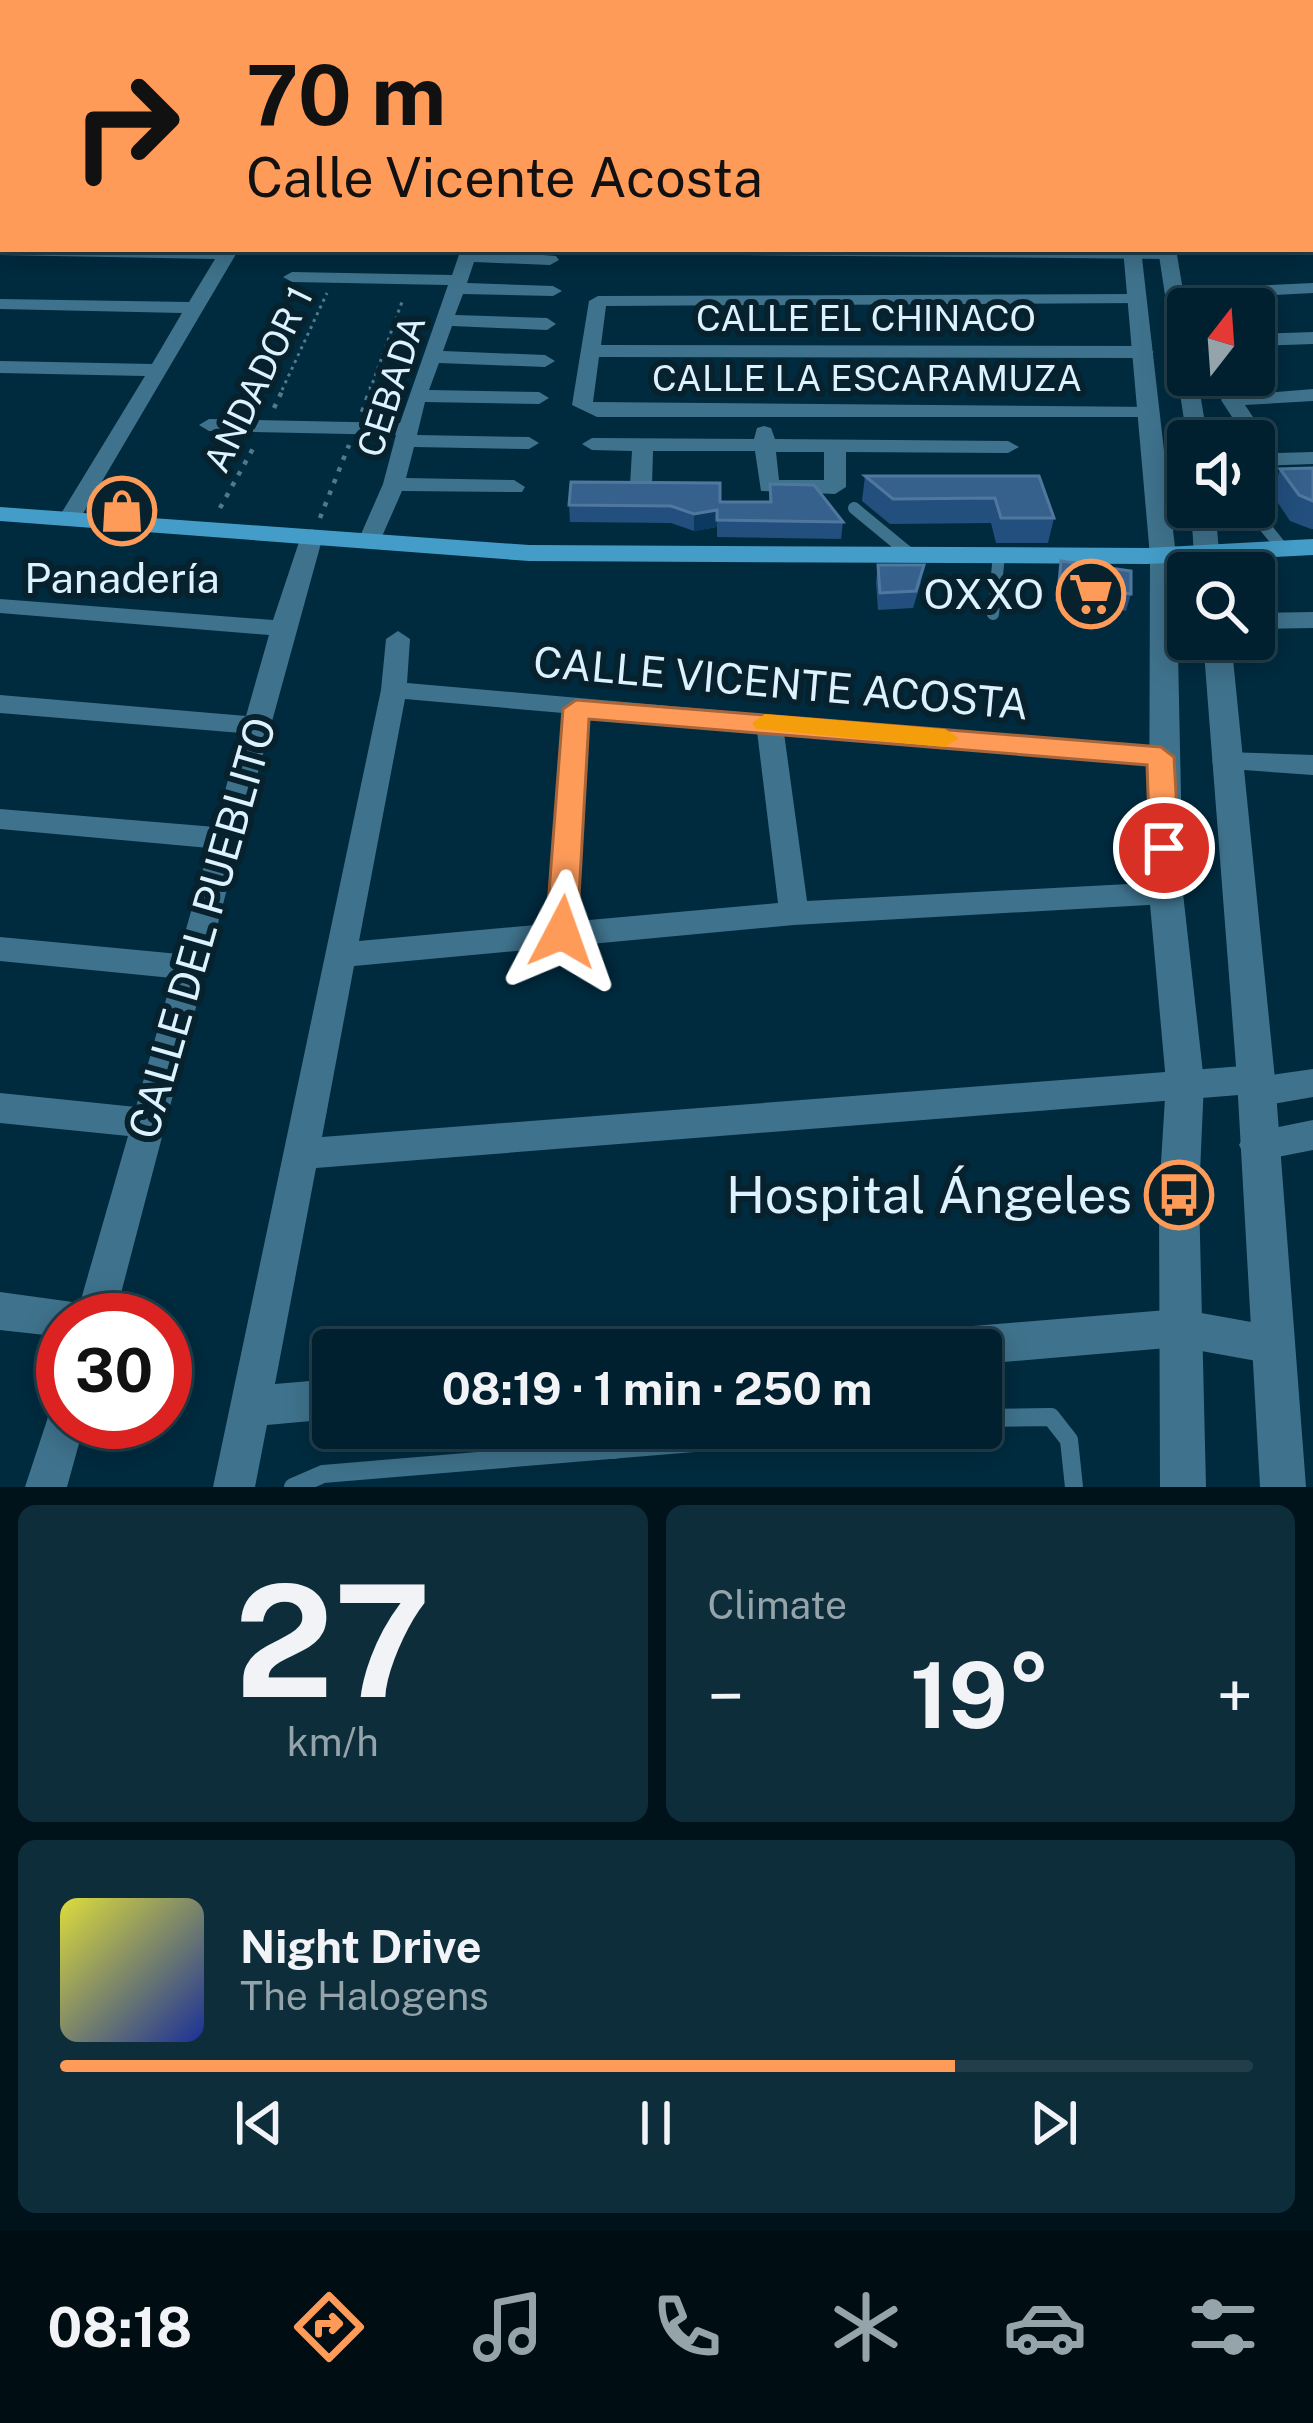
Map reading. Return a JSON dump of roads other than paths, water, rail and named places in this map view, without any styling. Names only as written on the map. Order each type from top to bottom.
[{"type":"main road","points":[[0,514],[529,553],[1167,557]]},
{"type":"main road","points":[[1268,552],[1313,547]]},
{"type":"street","points":[[70,517],[228,252]]},
{"type":"street","points":[[1132,252],[1163,556],[1161,757],[1166,893],[1185,1082],[1179,1328],[1183,1487]]},
{"type":"street","points":[[1167,252],[1174,288]]},
{"type":"street","points":[[469,253],[550,260]]},
{"type":"street","name":"CEBADA","points":[[369,541],[394,484],[417,396],[469,253]]},
{"type":"street","points":[[292,278],[410,280],[553,292]]},
{"type":"street","points":[[1275,290],[1313,288]]},
{"type":"street","points":[[587,352],[598,301],[1136,299]]},
{"type":"street","points":[[0,304],[195,308]]},
{"type":"street","points":[[447,320],[547,324]]},
{"type":"street","points":[[1275,339],[1313,338]]},
{"type":"street","name":"CALLE EL CHINACO","points":[[587,352],[1144,352]]},
{"type":"street","name":"CALLE LA ESCARAMUZA","points":[[587,352],[582,406],[587,409],[1147,411]]},
{"type":"street","points":[[435,357],[545,362]]},
{"type":"street","points":[[0,367],[158,370]]},
{"type":"street","points":[[1241,420],[1231,400],[1313,394]]},
{"type":"street","points":[[417,396],[539,398]]},
{"type":"street","points":[[759,411],[769,486],[830,489],[838,483],[835,446]]},
{"type":"street","points":[[209,425],[356,428],[529,443]]},
{"type":"street","points":[[592,445],[835,446],[959,457],[1008,447]]},
{"type":"street","points":[[641,485],[643,445]]},
{"type":"street","points":[[1275,460],[1313,458]]},
{"type":"street","points":[[394,484],[514,487]]},
{"type":"street","name":"CALLE DEL PUEBLITO","points":[[102,1293],[312,536]]},
{"type":"street","points":[[0,606],[283,628]]},
{"type":"street","points":[[1275,621],[1313,620]]},
{"type":"street","points":[[234,1487],[394,690],[398,639]]},
{"type":"street","points":[[1219,660],[1283,1487]]},
{"type":"street","name":"CALLE VICENTE ACOSTA","points":[[394,690],[1161,757]]},
{"type":"street","points":[[0,704],[259,726]]},
{"type":"street","points":[[562,932],[576,709]]},
{"type":"street","points":[[769,723],[794,913]]},
{"type":"street","points":[[1226,761],[1313,765]]},
{"type":"street","points":[[0,819],[230,839]]},
{"type":"street","points":[[342,955],[794,913],[1166,893]]},
{"type":"street","points":[[0,949],[194,968]]},
{"type":"street","points":[[300,1154],[1185,1082],[1313,1083]]},
{"type":"street","points":[[0,1108],[147,1123]]},
{"type":"street","points":[[1257,1144],[1313,1135]]},
{"type":"street","points":[[0,1311],[36,1315]]},
{"type":"street","points":[[1002,1343],[1179,1328],[1273,1345]]},
{"type":"street","points":[[249,1406],[312,1401]]},
{"type":"street","points":[[46,1487],[57,1449]]},
{"type":"lane","points":[[854,508],[911,555]]},
{"type":"lane","points":[[1266,528],[1283,549]]},
{"type":"lane","points":[[993,614],[999,556]]},
{"type":"lane","points":[[1002,1418],[1051,1417],[1067,1432],[1073,1447],[1074,1487]]},
{"type":"lane","points":[[293,1487],[323,1474],[530,1449]]},
{"type":"place","name":"Panadería","points":[[122,511]]},
{"type":"place","name":"OXXO","points":[[1091,594]]},
{"type":"place","name":"Hospital Ángeles","points":[[1179,1195]]}]
